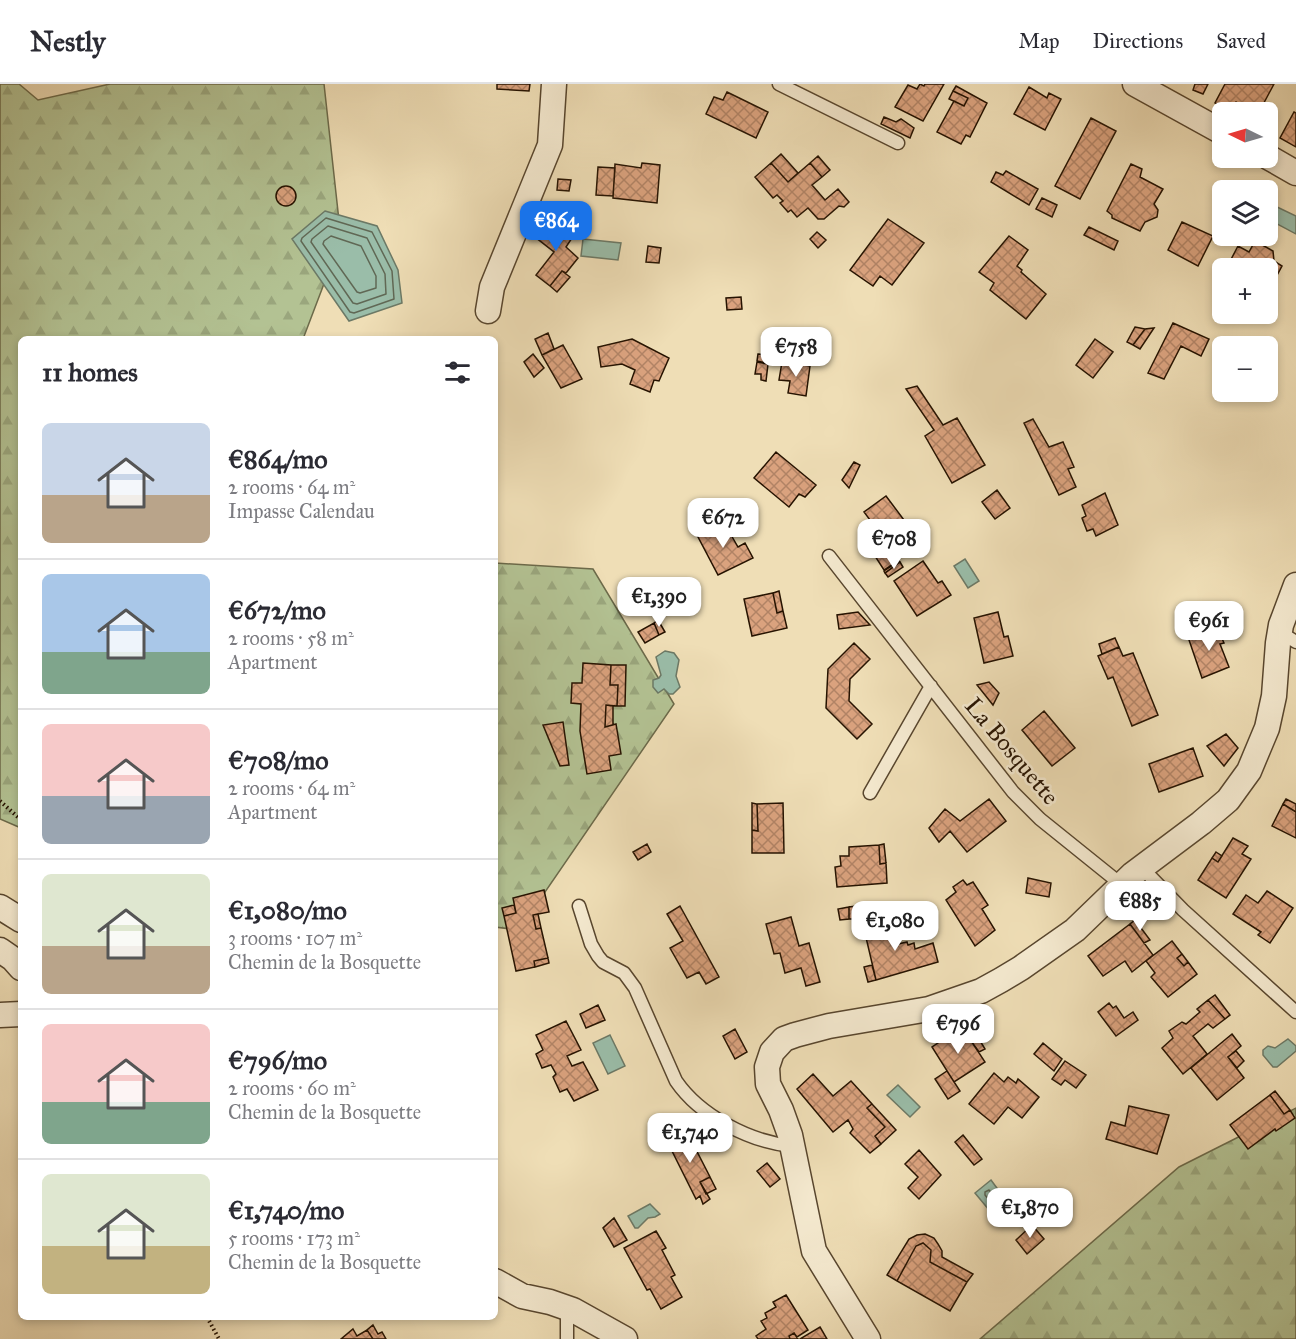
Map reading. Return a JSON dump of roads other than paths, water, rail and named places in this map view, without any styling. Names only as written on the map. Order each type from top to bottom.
[{"type":"street","points":[[488,311],[492,287],[550,145],[554,84]]},
{"type":"street","points":[[1135,84],[1212,126]]},
{"type":"street","points":[[1278,163],[1296,173]]},
{"type":"street","points":[[868,1339],[814,1251],[792,1146],[767,1075],[772,1052],[784,1039],[829,1026],[864,1022],[928,1009],[981,991],[1022,968],[1075,930],[1142,868],[1228,800],[1249,771],[1262,744],[1272,711],[1288,637],[1296,585]]},
{"type":"street","points":[[0,907],[18,918]]},
{"type":"street","points":[[0,950],[18,965]]},
{"type":"street","points":[[0,1016],[18,1014]]},
{"type":"street","points":[[498,1283],[522,1296],[567,1308],[625,1339]]},
{"type":"lane","points":[[779,84],[897,143]]},
{"type":"lane","name":"La Bosquette","points":[[829,556],[1013,792],[1040,819],[1122,885]]},
{"type":"lane","points":[[870,793],[931,686]]},
{"type":"lane","points":[[1142,868],[1191,917],[1296,1012]]},
{"type":"lane","points":[[579,906],[591,945],[598,956],[630,979],[682,1090],[732,1128],[771,1144],[792,1146]]},
{"type":"lane","points":[[567,1308],[567,1339]]},
{"type":"water","points":[[1278,207],[1296,216],[1296,234],[1278,224]]},
{"type":"water","points":[[325,211],[377,226],[398,270],[402,303],[349,321],[292,239]]},
{"type":"water","points":[[583,239],[621,243],[618,260],[581,256]]},
{"type":"water","points":[[965,559],[979,581],[968,588],[954,566]]},
{"type":"water","points":[[665,651],[674,653],[679,660],[676,676],[680,687],[673,694],[669,694],[664,689],[658,693],[653,687],[653,680],[661,675],[656,657]]},
{"type":"water","points":[[610,1035],[625,1066],[608,1074],[593,1043]]},
{"type":"water","points":[[1288,1039],[1296,1046],[1296,1051],[1277,1067],[1273,1067],[1263,1055],[1263,1050],[1268,1046],[1275,1048]]},
{"type":"water","points":[[898,1085],[920,1107],[910,1117],[887,1095]]},
{"type":"water","points":[[991,1180],[1013,1210],[999,1222],[975,1193]]},
{"type":"water","points":[[650,1204],[660,1214],[648,1218],[638,1228],[635,1228],[628,1216]]}]
